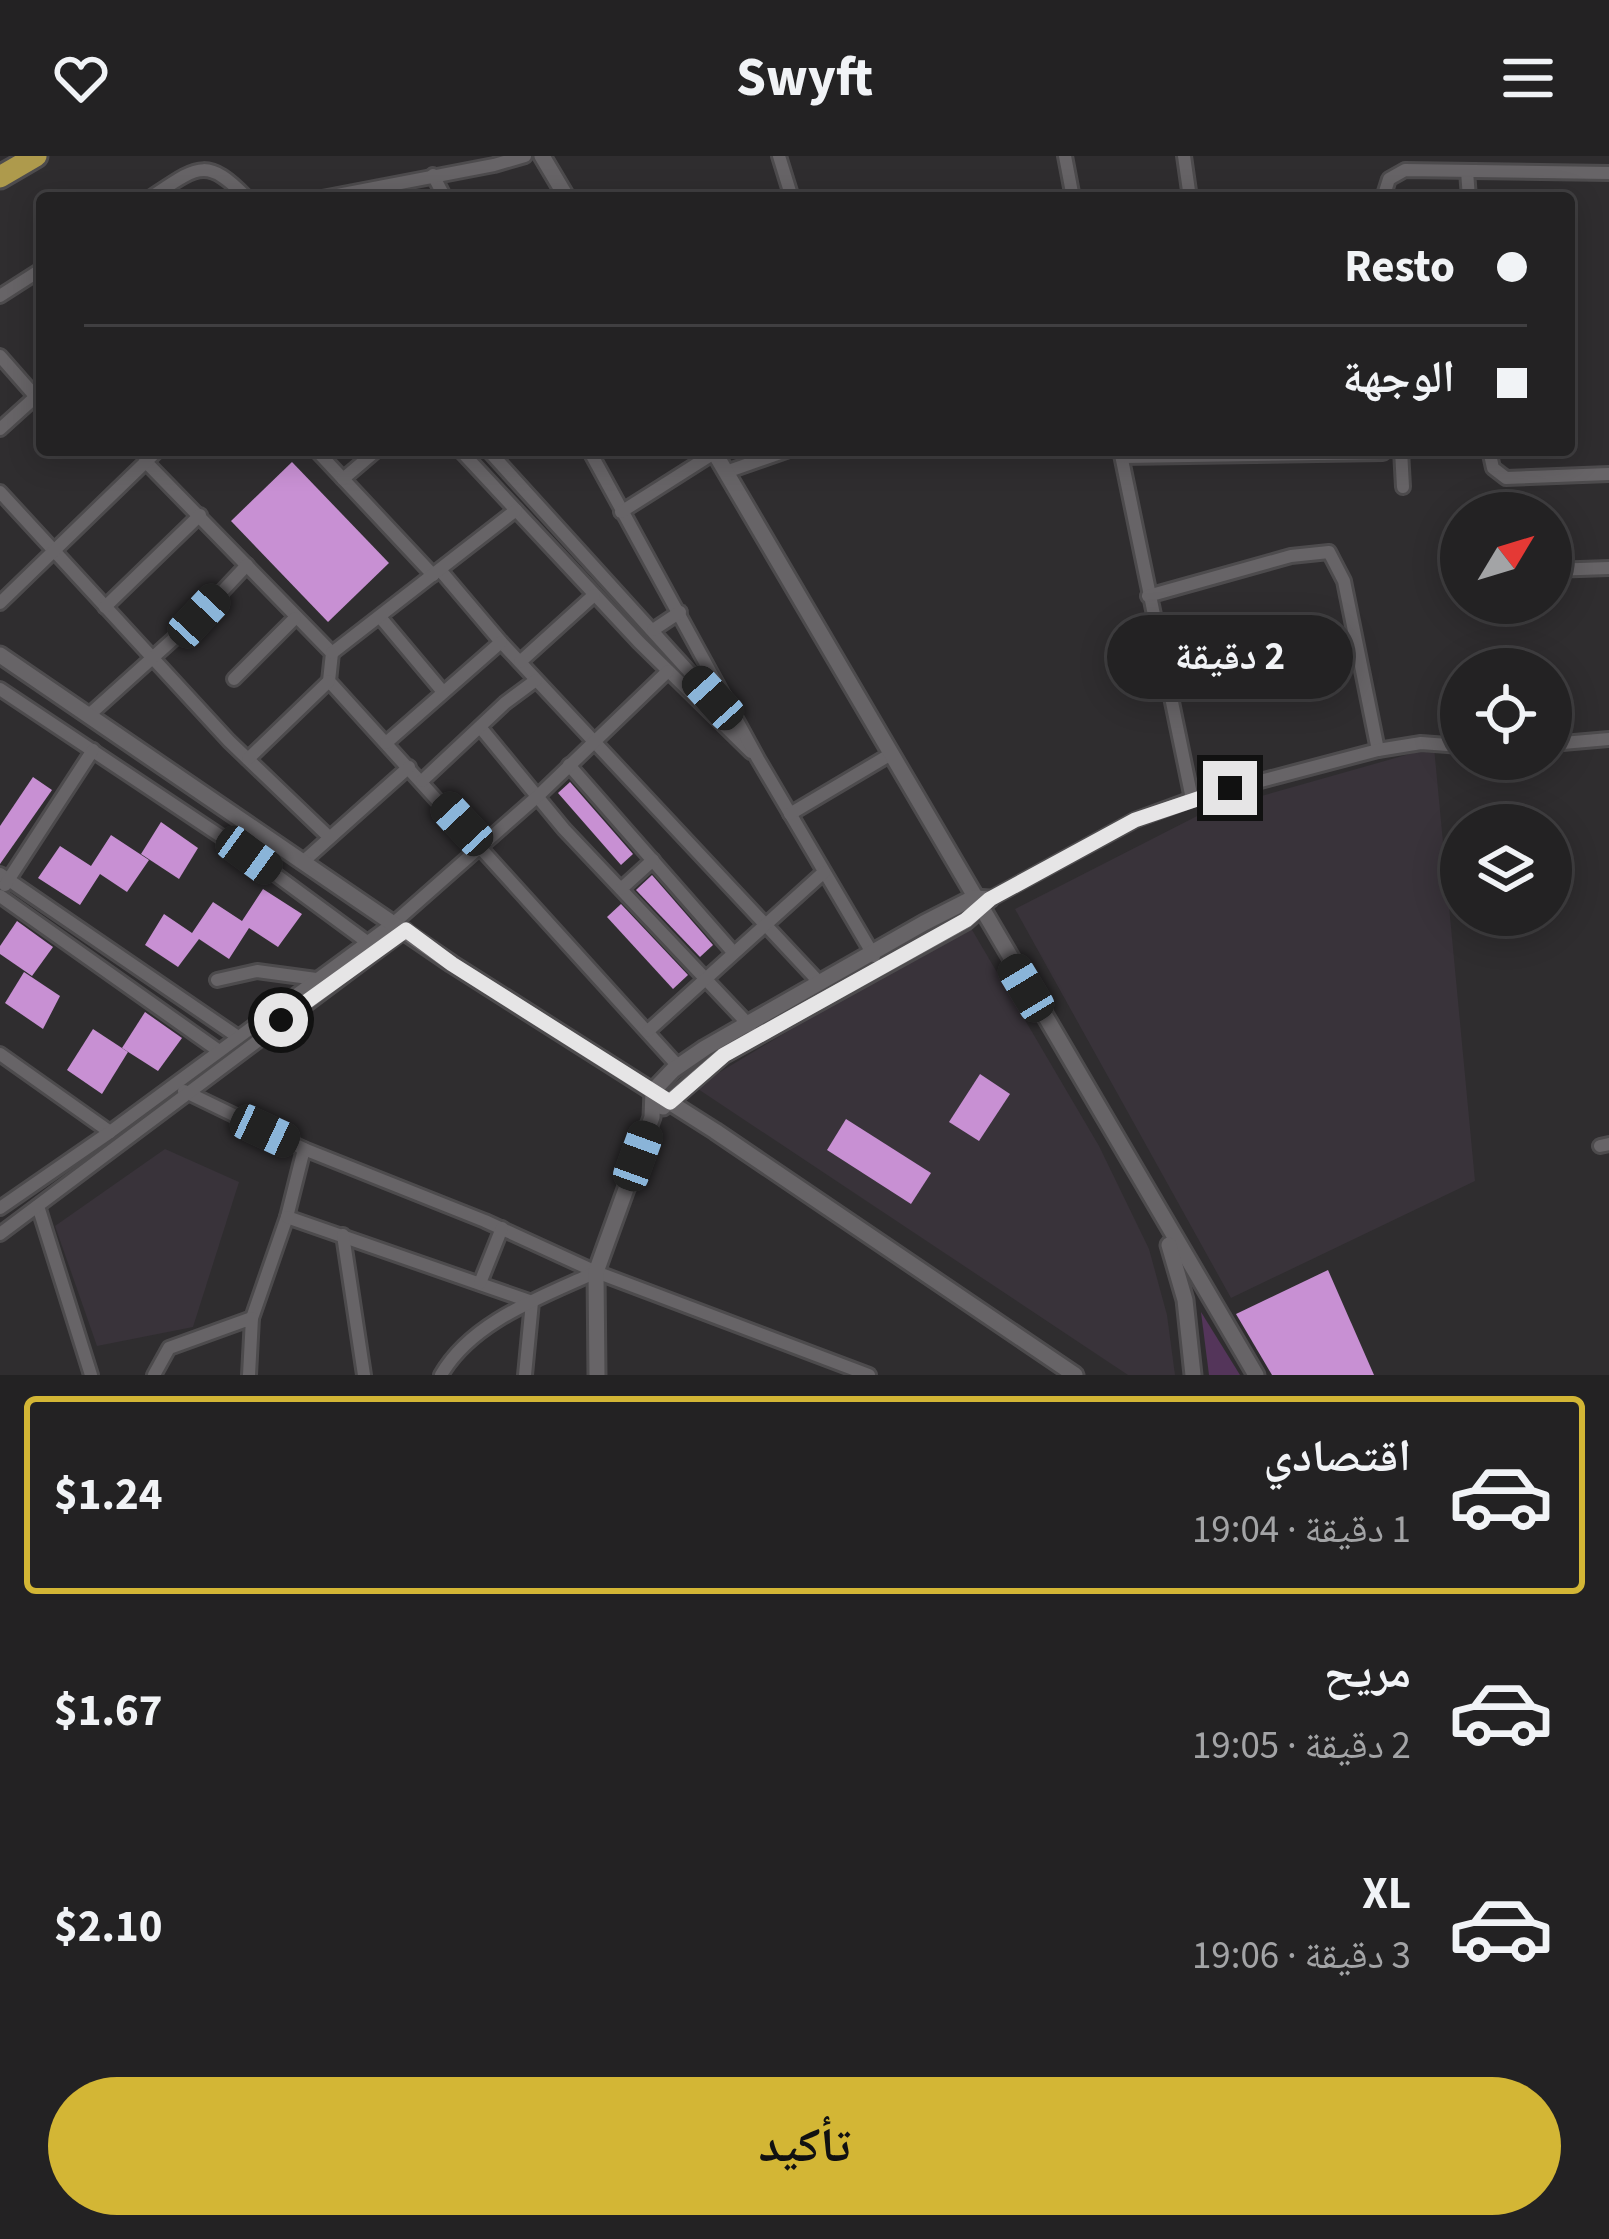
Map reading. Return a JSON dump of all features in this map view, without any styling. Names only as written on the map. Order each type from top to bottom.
[{"type":"highway","points":[[0,177],[36,156]]},
{"type":"street","points":[[352,192],[525,156]]},
{"type":"street","points":[[542,156],[563,192]]},
{"type":"street","points":[[779,156],[789,192]]},
{"type":"street","points":[[1065,156],[1071,192]]},
{"type":"street","points":[[1184,156],[1189,192]]},
{"type":"street","points":[[159,192],[198,166],[213,164],[226,171],[242,192]]},
{"type":"street","points":[[1467,171],[1469,192]]},
{"type":"street","points":[[1384,192],[1396,173],[1609,173]]},
{"type":"street","points":[[433,175],[442,192]]},
{"type":"street","points":[[0,296],[36,273]]},
{"type":"street","points":[[0,356],[36,391]]},
{"type":"street","points":[[0,429],[36,397]]},
{"type":"street","points":[[0,603],[151,456]]},
{"type":"street","points":[[322,456],[819,982]]},
{"type":"street","points":[[343,478],[369,456]]},
{"type":"street","points":[[466,456],[594,595],[758,759]]},
{"type":"street","points":[[493,456],[746,734]]},
{"type":"street","points":[[592,456],[758,759],[876,960]]},
{"type":"street","points":[[622,512],[706,456]]},
{"type":"street","points":[[717,456],[1256,1375]]},
{"type":"street","points":[[726,472],[772,456]]},
{"type":"street","points":[[1122,456],[1192,799]]},
{"type":"street","points":[[1401,456],[1403,487]]},
{"type":"street","points":[[1490,456],[1493,468],[1506,478],[1609,474]]},
{"type":"street","points":[[145,461],[332,653]]},
{"type":"street","points":[[0,492],[248,759],[329,837]]},
{"type":"street","points":[[248,759],[328,681],[332,653],[516,510]]},
{"type":"street","points":[[105,608],[200,515]]},
{"type":"street","points":[[554,550],[568,538]]},
{"type":"street","points":[[1148,596],[1291,556],[1329,552],[1345,580],[1378,750]]},
{"type":"street","points":[[89,715],[199,616],[247,565]]},
{"type":"street","points":[[1572,569],[1609,568]]},
{"type":"street","points":[[520,662],[594,595]]},
{"type":"street","points":[[652,631],[680,612]]},
{"type":"street","points":[[380,617],[443,692]]},
{"type":"street","points":[[234,679],[295,618]]},
{"type":"street","points":[[386,743],[501,642]]},
{"type":"street","points":[[0,655],[452,964],[670,1102],[1075,1375]]},
{"type":"street","points":[[0,1208],[400,926],[668,671]]},
{"type":"street","points":[[422,782],[536,680]]},
{"type":"street","points":[[328,681],[678,1066]]},
{"type":"street","points":[[0,689],[249,855],[367,942]]},
{"type":"street","points":[[480,728],[564,829],[754,1029]]},
{"type":"street","points":[[1572,743],[1609,740]]},
{"type":"street","points":[[597,1375],[596,1272],[652,1117],[653,1091],[678,1066],[1135,820],[1192,799],[1378,750],[1440,744]]},
{"type":"street","points":[[2,885],[93,750]]},
{"type":"street","points":[[790,814],[891,754]]},
{"type":"street","points":[[569,765],[733,952]]},
{"type":"street","points":[[305,860],[409,767]]},
{"type":"street","points":[[621,889],[652,860]]},
{"type":"street","points":[[648,1031],[824,872]]},
{"type":"street","points":[[2,885],[238,1037]]},
{"type":"street","points":[[2,885],[219,1051]]},
{"type":"street","points":[[0,1234],[188,1094],[367,942],[400,926]]},
{"type":"street","points":[[652,1117],[754,1029],[819,982],[876,960]]},
{"type":"street","points":[[217,980],[256,971],[322,982]]},
{"type":"street","points":[[0,1054],[110,1132]]},
{"type":"street","points":[[176,1083],[188,1094],[304,1149],[502,1228],[596,1272],[869,1375]]},
{"type":"street","points":[[249,1375],[252,1318],[287,1217],[304,1149]]},
{"type":"street","points":[[1152,1203],[1185,1300],[1193,1375]]},
{"type":"street","points":[[38,1206],[92,1375]]},
{"type":"street","points":[[287,1217],[532,1302]]},
{"type":"street","points":[[480,1283],[502,1228]]},
{"type":"street","points":[[343,1235],[364,1375]]},
{"type":"street","points":[[441,1375],[473,1336],[596,1272]]},
{"type":"street","points":[[525,1375],[532,1302]]},
{"type":"street","points":[[154,1375],[169,1348],[252,1318]]},
{"type":"shaded area","points":[[1434,747],[1440,811],[1440,936],[1452,936],[1475,1181],[1231,1298],[1015,909],[1205,812]]},
{"type":"shaded area","points":[[968,923],[1099,1146],[1149,1249],[1167,1315],[1175,1375],[1128,1375],[695,1087]]},
{"type":"shaded area","points":[[165,1149],[239,1182],[193,1327],[97,1346],[55,1226]]},
{"type":"shaded area","points":[[1201,1312],[1240,1375],[1209,1375]]},
{"type":"building","points":[[292,462],[389,563],[328,622],[231,521]]},
{"type":"building","points":[[33,777],[52,790],[0,864],[0,826]]},
{"type":"building","points":[[570,782],[633,854],[621,865],[558,793]]},
{"type":"building","points":[[161,822],[198,848],[179,879],[141,854]]},
{"type":"building","points":[[111,835],[149,860],[127,892],[100,874],[80,905],[38,878],[60,846],[91,866]]},
{"type":"building","points":[[652,875],[713,945],[700,957],[636,890]]},
{"type":"building","points":[[263,889],[302,914],[278,947],[249,928],[229,959],[199,939],[178,967],[145,945],[164,914],[192,933],[213,902],[242,921]]},
{"type":"building","points":[[621,904],[688,975],[673,989],[607,917]]},
{"type":"building","points":[[17,921],[53,947],[32,976],[0,954],[0,946]]},
{"type":"building","points":[[24,972],[60,996],[43,1029],[5,1003]]},
{"type":"building","points":[[145,1012],[182,1038],[158,1071],[122,1048]]},
{"type":"building","points":[[93,1029],[128,1052],[102,1094],[67,1070]]},
{"type":"building","points":[[980,1074],[1010,1094],[979,1141],[949,1122]]},
{"type":"building","points":[[846,1119],[931,1173],[911,1204],[827,1150]]},
{"type":"building","points":[[1328,1270],[1374,1375],[1272,1375],[1236,1314]]},
{"type":"route","points":[[281,1020],[406,930],[670,1102],[684,1085],[724,1055],[966,920],[990,899],[1135,820],[1230,788]]}]
